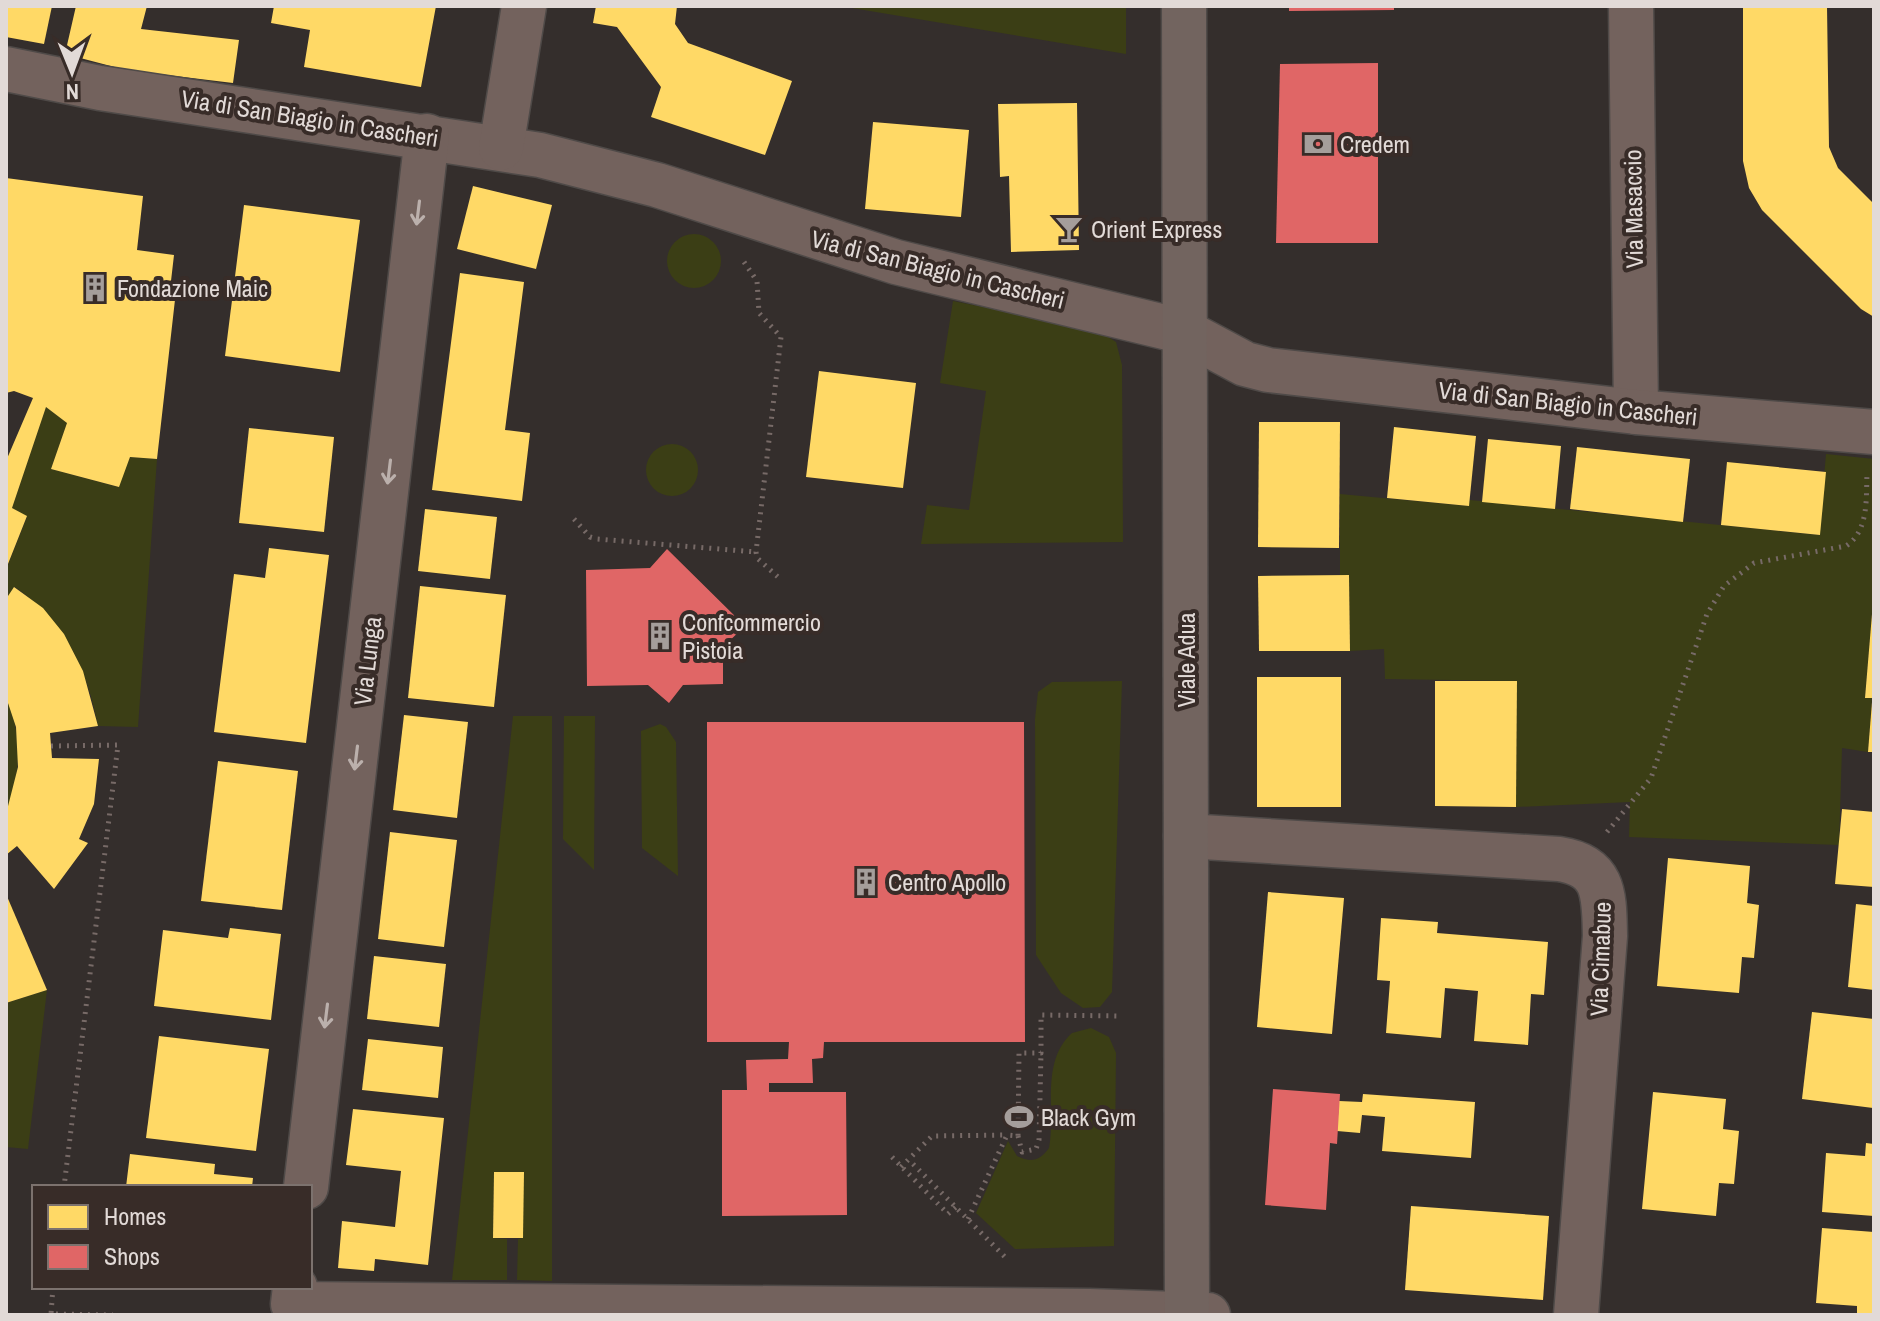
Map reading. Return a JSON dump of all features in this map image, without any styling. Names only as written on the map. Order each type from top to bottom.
[{"type":"main road","name":"Viale Adua","points":[[1184,6],[1186,836],[1194,1314]]},
{"type":"street","points":[[501,148],[524,6]]},
{"type":"street","name":"Via Masaccio","points":[[1631,6],[1636,412]]},
{"type":"street","name":"Via di San Biagio in Cascheri","points":[[6,69],[100,88],[501,148],[657,185],[896,262],[1185,332],[1245,364],[1268,370],[1636,412],[1872,432]]},
{"type":"street","name":"Via Lunga","points":[[306,1185],[427,136]]},
{"type":"street","points":[[1186,836],[1572,861]]},
{"type":"street","name":"Via Cimabue","points":[[1572,861],[1595,875],[1602,888],[1605,936],[1576,1315]]},
{"type":"street","points":[[294,1296],[692,1311],[1194,1314]]},
{"type":"path","points":[[744,262],[757,281],[759,313],[781,337],[756,552],[757,558],[778,577]]},
{"type":"path","points":[[1572,861],[1611,829],[1651,778],[1707,614],[1724,586],[1754,563],[1846,546],[1854,541],[1866,507],[1872,432]]},
{"type":"path","points":[[574,519],[590,537],[597,539],[756,552]]},
{"type":"path","points":[[51,746],[118,745],[64,1185]]},
{"type":"path","points":[[1041,1053],[1019,1053],[1018,1136],[1022,1152],[1036,1149],[1039,1140],[1041,1053],[1041,1015],[1122,1016]]},
{"type":"path","points":[[968,1219],[1007,1135]]},
{"type":"path","points":[[901,1167],[932,1136],[1018,1136]]},
{"type":"path","points":[[892,1157],[948,1214],[956,1207]]},
{"type":"path","points":[[913,1164],[1005,1257]]},
{"type":"path","points":[[53,1289],[48,1315],[113,1315]]},
{"type":"green space","points":[[840,6],[1126,6],[1126,54]]},
{"type":"green space","points":[[694,234],[713,242],[721,261],[713,280],[694,288],[675,280],[667,261],[675,242]]},
{"type":"green space","points":[[953,301],[1097,330],[1116,342],[1122,365],[1123,542],[921,544],[927,505],[969,510],[986,391],[940,383]]},
{"type":"green space","points":[[46,407],[67,423],[51,469],[118,487],[130,457],[157,459],[138,727],[98,726],[80,665],[60,631],[32,600],[15,587],[6,599],[6,570],[27,517],[12,508]]},
{"type":"green space","points":[[672,444],[690,452],[698,470],[690,488],[672,496],[654,488],[646,470],[654,452]]},
{"type":"green space","points":[[1826,454],[1874,459],[1874,589],[1865,697],[1872,698],[1868,752],[1842,748],[1839,845],[1629,837],[1630,802],[1516,807],[1517,681],[1385,679],[1384,649],[1350,651],[1349,576],[1340,576],[1340,494],[1468,506],[1470,500],[1819,535]]},
{"type":"green space","points":[[1122,681],[1112,992],[1100,1007],[1083,1008],[1061,993],[1036,955],[1035,719],[1038,692],[1052,682]]},
{"type":"green space","points":[[6,697],[15,726],[18,756],[15,785],[6,814]]},
{"type":"green space","points":[[513,716],[552,716],[552,1281],[517,1280],[518,1239],[523,1238],[494,1172],[493,1238],[507,1239],[507,1280],[452,1280]]},
{"type":"green space","points":[[564,716],[595,716],[594,870],[563,839]]},
{"type":"green space","points":[[660,724],[666,727],[676,742],[678,876],[642,848],[641,731]]},
{"type":"green space","points":[[47,990],[28,1149],[6,1147],[6,1003]]},
{"type":"green space","points":[[1091,1028],[1109,1037],[1116,1053],[1114,1246],[1015,1249],[976,1213],[1008,1141],[1017,1156],[1027,1160],[1039,1158],[1049,1148],[1051,1088],[1056,1058],[1072,1033]]},
{"type":"building: Homes","points":[[6,6],[52,6],[44,44],[6,37]]},
{"type":"building: Homes","points":[[76,6],[147,6],[141,29],[239,40],[233,83],[126,70],[65,54]]},
{"type":"building: Homes","points":[[274,6],[436,6],[421,87],[304,67],[310,30],[271,23]]},
{"type":"building: Homes","points":[[596,6],[677,6],[675,24],[688,43],[792,81],[765,155],[651,117],[661,87],[617,27],[593,23]]},
{"type":"building: Homes","points":[[1743,6],[1827,6],[1829,147],[1838,168],[1874,204],[1874,317],[1861,309],[1762,210],[1749,188],[1743,161]]},
{"type":"building: Homes","points":[[1077,103],[1079,250],[1011,252],[1009,176],[1000,177],[998,104]]},
{"type":"building: Homes","points":[[873,122],[969,130],[961,217],[865,209]]},
{"type":"building: Homes","points":[[6,178],[143,196],[137,250],[174,255],[171,281],[177,282],[157,459],[130,457],[119,487],[51,469],[67,423],[46,407],[12,508],[27,516],[6,569],[6,461],[33,398],[14,391],[6,393]]},
{"type":"building: Homes","points":[[473,186],[552,205],[536,269],[457,249]]},
{"type":"building: Homes","points":[[244,205],[360,220],[340,372],[225,356]]},
{"type":"building: Homes","points":[[460,273],[524,282],[505,430],[530,433],[522,501],[432,490]]},
{"type":"building: Homes","points":[[819,371],[916,383],[903,488],[806,477]]},
{"type":"building: Homes","points":[[1259,422],[1340,422],[1339,548],[1258,547]]},
{"type":"building: Homes","points":[[1394,427],[1476,436],[1469,506],[1387,498]]},
{"type":"building: Homes","points":[[249,428],[334,437],[324,532],[239,523]]},
{"type":"building: Homes","points":[[1488,439],[1561,446],[1555,509],[1482,502]]},
{"type":"building: Homes","points":[[1577,447],[1690,459],[1683,522],[1570,509]]},
{"type":"building: Homes","points":[[1727,462],[1826,472],[1820,535],[1721,525]]},
{"type":"building: Homes","points":[[425,509],[497,517],[490,579],[418,571]]},
{"type":"building: Homes","points":[[269,548],[329,555],[306,743],[214,732],[234,574],[265,578]]},
{"type":"building: Homes","points":[[1349,575],[1350,651],[1259,651],[1258,576]]},
{"type":"building: Homes","points":[[420,586],[506,595],[494,707],[408,698]]},
{"type":"building: Homes","points":[[14,587],[43,608],[64,634],[83,671],[98,726],[50,733],[52,758],[99,759],[94,804],[79,839],[88,843],[54,889],[17,846],[6,855],[6,814],[18,767],[16,727],[6,697],[6,599]]},
{"type":"building: Homes","points":[[1872,614],[1874,698],[1865,698]]},
{"type":"building: Homes","points":[[1257,677],[1341,677],[1341,807],[1257,807]]},
{"type":"building: Homes","points":[[1435,681],[1517,681],[1516,807],[1435,806]]},
{"type":"building: Homes","points":[[1872,702],[1874,752],[1868,752]]},
{"type":"building: Homes","points":[[404,715],[468,722],[457,818],[393,810]]},
{"type":"building: Homes","points":[[218,761],[298,771],[282,910],[201,901]]},
{"type":"building: Homes","points":[[1842,809],[1874,812],[1874,887],[1835,884]]},
{"type":"building: Homes","points":[[390,832],[457,840],[444,947],[378,939]]},
{"type":"building: Homes","points":[[1668,858],[1750,866],[1747,903],[1759,905],[1754,958],[1742,957],[1739,993],[1657,986]]},
{"type":"building: Homes","points":[[1268,892],[1344,898],[1332,1034],[1257,1027]]},
{"type":"building: Homes","points":[[6,894],[47,990],[6,1003]]},
{"type":"building: Homes","points":[[1856,904],[1874,906],[1874,990],[1848,987]]},
{"type":"building: Homes","points":[[1381,918],[1438,922],[1437,933],[1548,942],[1544,995],[1531,994],[1528,1045],[1474,1041],[1478,991],[1445,988],[1441,1038],[1386,1033],[1390,981],[1377,980]]},
{"type":"building: Homes","points":[[230,928],[281,934],[271,1020],[154,1006],[163,930],[228,938]]},
{"type":"building: Homes","points":[[374,956],[446,964],[439,1027],[367,1019]]},
{"type":"building: Homes","points":[[1812,1012],[1874,1019],[1873,1108],[1802,1099]]},
{"type":"building: Homes","points":[[159,1036],[269,1049],[256,1151],[146,1138]]},
{"type":"building: Homes","points":[[368,1039],[443,1047],[438,1098],[362,1090]]},
{"type":"building: Homes","points":[[1653,1092],[1726,1099],[1723,1129],[1739,1131],[1734,1184],[1719,1183],[1716,1216],[1642,1209]]},
{"type":"building: Homes","points":[[1363,1094],[1475,1102],[1471,1158],[1382,1151],[1385,1117],[1362,1115],[1360,1133],[1337,1131],[1339,1101],[1362,1102]]},
{"type":"building: Homes","points":[[353,1109],[444,1118],[428,1265],[375,1259],[374,1271],[338,1268],[342,1221],[395,1227],[401,1171],[346,1165]]},
{"type":"building: Homes","points":[[1866,1143],[1874,1144],[1874,1216],[1822,1212],[1826,1153],[1865,1156]]},
{"type":"building: Homes","points":[[130,1154],[215,1164],[214,1174],[253,1178],[252,1185],[126,1185]]},
{"type":"building: Homes","points":[[494,1172],[524,1172],[523,1238],[493,1238]]},
{"type":"building: Homes","points":[[1411,1206],[1549,1216],[1543,1300],[1405,1290]]},
{"type":"building: Homes","points":[[1822,1228],[1874,1232],[1874,1314],[1857,1313],[1857,1306],[1816,1303]]},
{"type":"building: Shops","points":[[1289,6],[1394,6],[1394,10],[1289,11]]},
{"type":"building: Shops","points":[[1378,63],[1378,243],[1276,243],[1280,64]]},
{"type":"building: Shops","name":"Confcommercio Pistoia","points":[[667,549],[745,626],[723,647],[723,684],[683,685],[669,703],[648,685],[587,686],[586,570],[650,568]]},
{"type":"building: Shops","name":"Centro Apollo","points":[[707,722],[1024,722],[1025,1042],[824,1042],[823,1058],[812,1059],[813,1083],[769,1083],[769,1092],[846,1092],[847,1215],[722,1216],[722,1090],[747,1090],[746,1060],[788,1059],[789,1042],[707,1042]]},
{"type":"building: Shops","points":[[1273,1089],[1340,1094],[1337,1144],[1330,1143],[1326,1210],[1265,1205]]},
{"type":"place","name":"Credem","points":[[1318,144]]},
{"type":"place","name":"Orient Express","points":[[1069,229]]},
{"type":"place","name":"Fondazione Maic","points":[[95,288]]},
{"type":"place","name":"Confcommercio Pistoia","points":[[660,636]]},
{"type":"place","name":"Centro Apollo","points":[[866,882]]},
{"type":"place","name":"Black Gym","points":[[1019,1117]]}]
